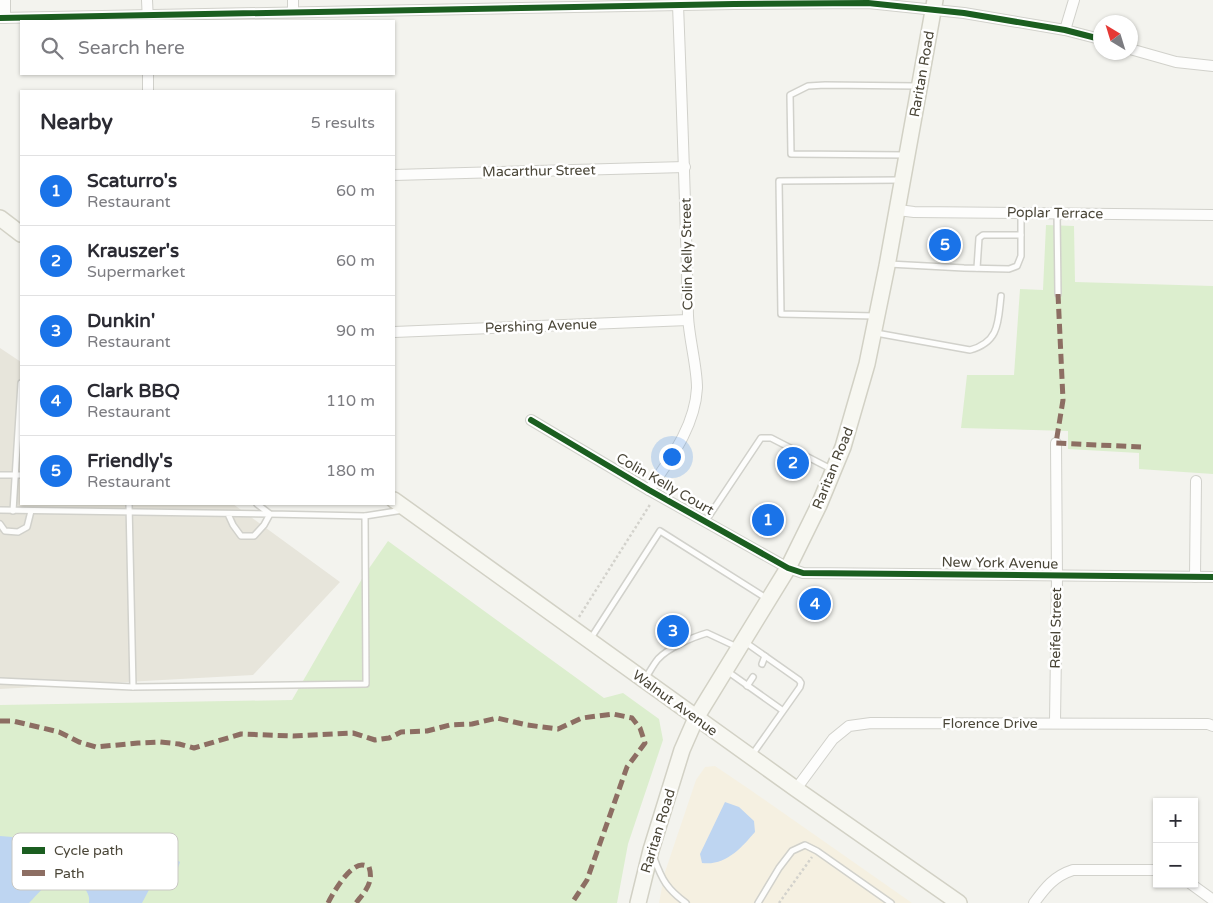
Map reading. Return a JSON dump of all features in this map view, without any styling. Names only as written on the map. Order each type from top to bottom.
[{"type":"main road","name":"Raritan Road","points":[[638,903],[651,850],[682,750],[696,718],[788,568],[819,505],[852,421],[873,333],[898,210],[934,5]]},
{"type":"main road","points":[[0,218],[20,233]]},
{"type":"main road","name":"Walnut Avenue","points":[[400,505],[696,718],[959,903]]},
{"type":"street","points":[[5,0],[2,18],[148,18],[437,5],[678,5],[735,2],[934,5],[1093,37]]},
{"type":"street","points":[[148,0],[148,18]]},
{"type":"street","points":[[293,0],[293,12]]},
{"type":"street","points":[[1065,30],[1074,0]]},
{"type":"street","name":"Colin Kelly Street","points":[[653,492],[679,447],[690,419],[697,388],[688,320],[685,167],[678,5]]},
{"type":"street","points":[[1138,51],[1176,62],[1213,66]]},
{"type":"street","points":[[148,75],[148,90]]},
{"type":"street","name":"Macarthur Street","points":[[395,175],[685,167]]},
{"type":"street","name":"Poplar Terrace","points":[[898,210],[914,212],[1213,215]]},
{"type":"street","name":"Pershing Avenue","points":[[395,332],[688,320]]},
{"type":"street","name":"Colin Kelly Court","points":[[531,420],[705,522],[788,568]]},
{"type":"street","name":"Reifel Street","points":[[1055,722],[1056,443]]},
{"type":"street","points":[[1195,577],[1196,481]]},
{"type":"street","name":"New York Avenue","points":[[788,568],[812,574],[1213,577]]},
{"type":"street","name":"Florence Drive","points":[[796,789],[833,739],[849,726],[871,723],[1055,722],[1208,724],[1213,726]]},
{"type":"street","points":[[1034,903],[1050,882],[1073,870],[1153,870]]},
{"type":"street","points":[[1196,888],[1213,900]]},
{"type":"lane","points":[[908,155],[791,154],[790,95],[808,86],[920,86]]},
{"type":"lane","points":[[876,316],[781,314],[779,181],[903,180]]},
{"type":"lane","points":[[887,264],[1009,269],[1017,266],[1021,256],[1021,213]]},
{"type":"lane","points":[[1057,214],[1058,294]]},
{"type":"lane","points":[[977,268],[979,238],[983,235],[1021,235]]},
{"type":"lane","points":[[873,333],[970,350],[989,339],[997,330],[1001,296]]},
{"type":"lane","points":[[13,511],[20,396]]},
{"type":"lane","points":[[705,522],[762,438],[771,438],[834,470]]},
{"type":"lane","points":[[0,475],[20,475]]},
{"type":"lane","points":[[130,505],[133,687]]},
{"type":"lane","points":[[258,505],[270,514]]},
{"type":"lane","points":[[0,510],[365,516],[400,505]]},
{"type":"lane","points":[[0,524],[5,531],[18,532],[27,527],[30,511]]},
{"type":"lane","points":[[228,514],[241,536],[254,536],[264,525],[270,514]]},
{"type":"lane","points":[[0,681],[133,687],[366,684],[365,516]]},
{"type":"lane","points":[[589,641],[660,530],[768,599]]},
{"type":"lane","points":[[644,680],[664,653],[689,639],[707,633],[740,644],[766,656],[801,683],[751,757]]},
{"type":"lane","points":[[762,664],[766,656]]},
{"type":"lane","points":[[725,669],[782,710]]},
{"type":"lane","points":[[747,686],[753,677]]},
{"type":"lane","points":[[758,903],[779,868],[792,851],[805,845],[817,851],[890,903]]},
{"type":"lane","points":[[651,850],[661,878],[675,895],[686,903]]},
{"type":"path","points":[[572,629],[653,492]]},
{"type":"path","points":[[780,903],[817,851]]},
{"type":"shaded area","points":[[0,348],[20,361],[20,505],[234,505],[340,582],[253,675],[0,689]]},
{"type":"shaded area","points":[[715,766],[912,903],[659,903],[665,872],[696,780],[705,767]]},
{"type":"green space","points":[[1046,225],[1074,226],[1075,282],[1213,286],[1213,474],[1139,469],[1139,453],[1068,449],[1068,431],[961,428],[967,375],[1014,375],[1020,289],[1043,290]]},
{"type":"green space","points":[[388,541],[604,698],[623,693],[659,719],[663,740],[628,844],[617,903],[0,903],[0,705],[292,700],[363,577]]},
{"type":"water","points":[[725,802],[739,807],[754,821],[755,832],[738,850],[726,859],[718,862],[702,863],[700,854]]},
{"type":"water","points":[[0,836],[12,837],[12,890],[41,890],[29,903],[0,903]]},
{"type":"water","points":[[85,890],[149,890],[142,903],[89,903]]},
{"type":"marked path","points":[[1058,294],[1063,400],[1056,443],[1141,447]]},
{"type":"marked path","points":[[0,721],[13,721],[59,732],[79,742],[96,747],[160,742],[194,748],[241,734],[293,736],[353,733],[375,740],[389,738],[401,732],[427,731],[450,725],[472,724],[497,718],[527,725],[558,729],[582,718],[613,714],[632,718],[640,728],[645,743],[627,767],[587,880],[572,903]]},
{"type":"marked path","points":[[328,903],[347,874],[357,866],[364,865],[369,867],[370,878],[365,891],[356,903]]},
{"type":"cycle path","points":[[0,18],[868,3],[964,13],[1065,30],[1093,37]]},
{"type":"cycle path","points":[[531,420],[649,490],[788,568],[803,573],[1213,577]]},
{"type":"place","name":"Friendly's","points":[[945,245]]},
{"type":"place","name":"Krauszer's","points":[[793,463]]},
{"type":"place","name":"Scaturro's","points":[[768,520]]},
{"type":"place","name":"Clark BBQ","points":[[815,604]]},
{"type":"place","name":"Dunkin'","points":[[673,631]]}]
